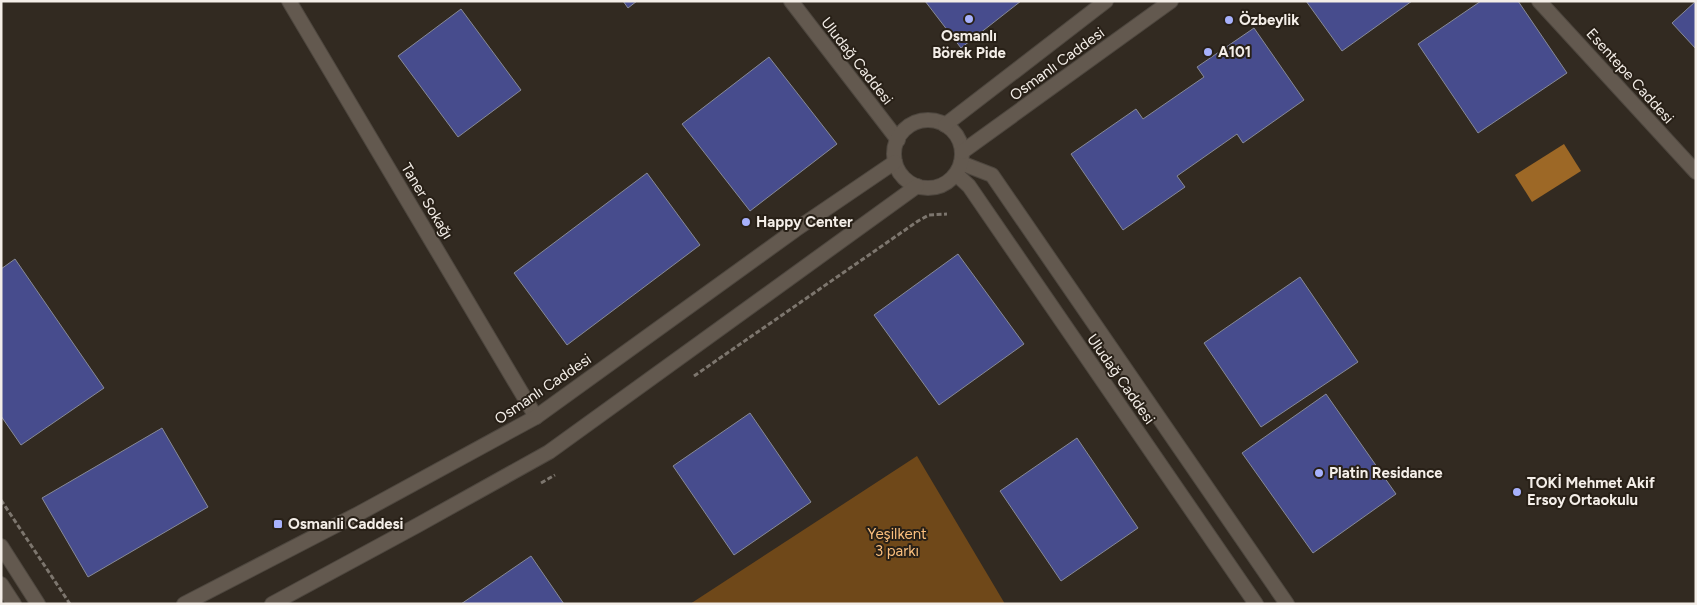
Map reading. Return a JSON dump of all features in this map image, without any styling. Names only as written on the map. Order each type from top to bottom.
[{"type":"main road","name":"Taner Sokağı","points":[[289,1],[536,417]]},
{"type":"main road","name":"Uludağ Caddesi","points":[[791,1],[898,140]]},
{"type":"main road","name":"Osmanlı Caddesi","points":[[945,125],[1106,1]]},
{"type":"main road","name":"Osmanlı Caddesi","points":[[960,163],[1171,1]]},
{"type":"main road","name":"Esentepe Caddesi","points":[[1540,1],[1696,172]]},
{"type":"main road","points":[[924,121],[935,121],[945,125],[954,132],[960,141],[960,163],[948,182],[938,187],[927,188],[907,181],[899,172],[895,162],[895,150],[904,130],[913,124],[924,121]]},
{"type":"main road","name":"Osmanlı Caddesi","points":[[184,604],[358,514],[536,417],[787,236],[895,162]]},
{"type":"main road","name":"Uludağ Caddesi","points":[[960,163],[969,186],[1256,604]]},
{"type":"main road","points":[[960,163],[992,175],[1287,604]]},
{"type":"main road","points":[[272,604],[550,452],[917,186]]},
{"type":"main road","points":[[1,546],[38,604]]},
{"type":"main road","points":[[1,584],[14,604]]},
{"type":"path","points":[[1,500],[70,604]]},
{"type":"green space","name":"Yeşilkent 3 parkı","points":[[917,456],[1005,604],[690,604]]},
{"type":"shaded area","points":[[1564,144],[1581,171],[1532,202],[1515,175]]},
{"type":"building","points":[[623,1],[637,1],[628,8]]},
{"type":"building","points":[[925,1],[1021,1],[961,48]]},
{"type":"building","points":[[1306,1],[1412,1],[1342,51]]},
{"type":"building","points":[[1481,1],[1518,1],[1567,73],[1478,133],[1418,44]]},
{"type":"building","points":[[1696,1],[1696,49],[1672,23]]},
{"type":"building","points":[[461,9],[521,90],[458,137],[398,56]]},
{"type":"building","points":[[1254,28],[1304,100],[1243,143],[1237,134],[1177,176],[1185,187],[1123,230],[1071,154],[1136,109],[1143,119],[1204,77],[1197,67]]},
{"type":"building","points":[[769,57],[837,144],[750,211],[682,124]]},
{"type":"building","points":[[647,173],[700,245],[567,345],[514,273]]},
{"type":"building","points":[[958,254],[1024,344],[939,405],[874,315]]},
{"type":"building","points":[[15,259],[104,388],[21,445],[1,416],[1,269]]},
{"type":"building","points":[[1300,277],[1358,362],[1261,427],[1204,343]]},
{"type":"building","name":"Platin Residance","points":[[1326,394],[1396,494],[1313,553],[1242,453]]},
{"type":"building","points":[[750,413],[811,502],[734,555],[673,466]]},
{"type":"building","points":[[162,428],[208,507],[88,577],[42,498]]},
{"type":"building","points":[[1077,438],[1138,528],[1061,581],[1000,491]]},
{"type":"building","points":[[531,556],[564,604],[461,604]]},
{"type":"place","name":"Osmanlı Börek Pide","points":[[969,19]]},
{"type":"place","name":"Özbeylik","points":[[1229,20]]},
{"type":"place","name":"A101","points":[[1208,52]]},
{"type":"place","name":"Happy Center","points":[[746,222]]},
{"type":"place","name":"Platin Residance","points":[[1319,473]]},
{"type":"place","name":"TOKİ Mehmet Akif Ersoy Ortaokulu","points":[[1517,492]]},
{"type":"place","name":"Osmanli Caddesi","points":[[278,524]]}]
